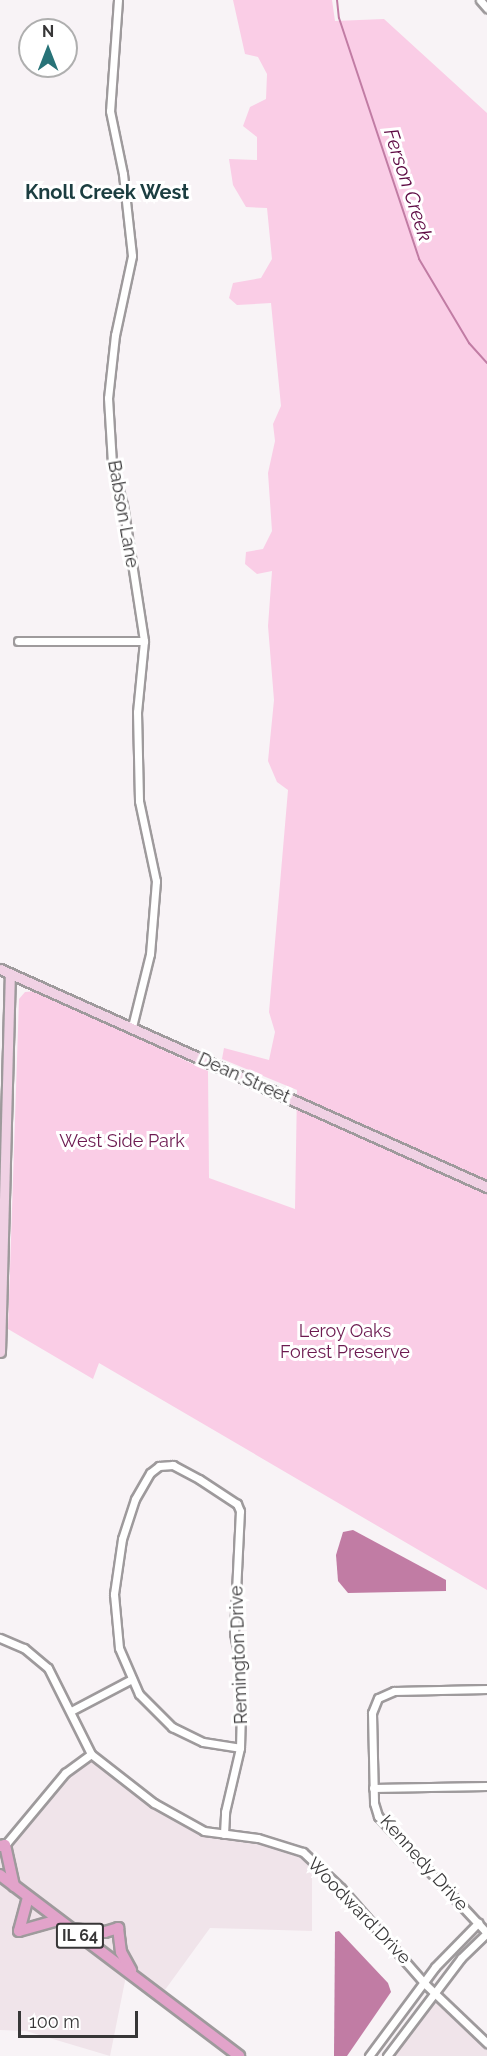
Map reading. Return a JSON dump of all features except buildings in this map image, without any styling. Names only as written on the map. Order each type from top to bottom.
[{"type":"main road","points":[[3,1846],[14,1886]]},
{"type":"main road","name":"IL 64","points":[[0,1875],[239,2056]]},
{"type":"main road","points":[[28,1898],[19,1931],[58,1920]]},
{"type":"main road","points":[[70,1929],[105,1932],[118,1928],[121,1952],[132,1973]]},
{"type":"street","name":"Babson Lane","points":[[118,0],[110,111],[123,175],[132,256],[115,335],[108,398],[112,464],[123,505],[144,640],[137,712],[139,801],[156,881],[150,954],[132,1027]]},
{"type":"street","points":[[480,0],[487,8]]},
{"type":"street","points":[[18,641],[144,640]]},
{"type":"street","name":"Dean Street","points":[[0,969],[487,1187]]},
{"type":"street","points":[[0,1352],[10,974]]},
{"type":"street","name":"Remington Drive","points":[[132,1679],[119,1648],[114,1594],[122,1539],[135,1498],[150,1473],[159,1466],[173,1466],[237,1504],[240,1511],[234,1633],[242,1674],[240,1748],[225,1812],[224,1834]]},
{"type":"street","name":"Woodward Drive","points":[[0,1638],[24,1648],[48,1668],[91,1754],[154,1803],[204,1831],[258,1838],[303,1852],[340,1888],[425,1984],[487,2043]]},
{"type":"street","points":[[71,1711],[132,1679],[139,1694],[172,1727],[203,1742],[240,1748]]},
{"type":"street","name":"Kennedy Drive","points":[[487,1689],[394,1691],[378,1698],[372,1713],[373,1788],[378,1816],[487,1933]]},
{"type":"street","points":[[3,1846],[65,1773],[91,1754]]},
{"type":"street","points":[[373,1788],[487,1786]]},
{"type":"street","points":[[369,2056],[425,1984],[435,1967],[478,1923]]},
{"type":"street","points":[[387,2056],[434,1993],[487,1933]]},
{"type":"shaded area","points":[[353,1530],[446,1580],[446,1591],[348,1593],[338,1581],[336,1555],[343,1532]]},
{"type":"shaded area","points":[[92,1758],[151,1805],[206,1835],[257,1842],[298,1854],[312,1865],[312,1931],[210,1928],[162,1994],[0,1870],[0,1855],[67,1776]]},
{"type":"shaded area","points":[[0,1881],[126,1976],[110,2056],[26,2031],[0,2030]]},
{"type":"shaded area","points":[[339,1931],[388,1983],[391,1992],[347,2056],[334,2056],[335,1932]]},
{"type":"shaded area","points":[[435,1997],[487,2045],[487,2056],[390,2056]]},
{"type":"green space","name":"Leroy Oaks Forest Preserve","points":[[233,0],[332,0],[335,21],[384,19],[487,113],[487,1590],[99,1363],[93,1379],[8,1329],[19,999],[25,992],[36,991],[208,1071],[209,1178],[295,1209],[297,1090],[222,1059],[224,1048],[269,1060],[275,1032],[269,1012],[288,790],[277,782],[268,761],[274,700],[268,626],[272,571],[257,574],[245,564],[246,552],[263,549],[272,531],[268,473],[275,441],[273,424],[281,406],[271,303],[237,305],[229,298],[233,283],[261,278],[272,259],[267,208],[246,207],[233,185],[229,159],[257,160],[257,137],[243,126],[250,107],[266,99],[267,74],[258,57],[245,54]]},
{"type":"waterway","name":"Ferson Creek","points":[[337,0],[339,18],[419,259],[469,343],[487,363]]},
{"type":"district","name":"Knoll Creek West","points":[[107,192]]},
{"type":"park label","name":"West Side Park","points":[[122,1141]]}]
